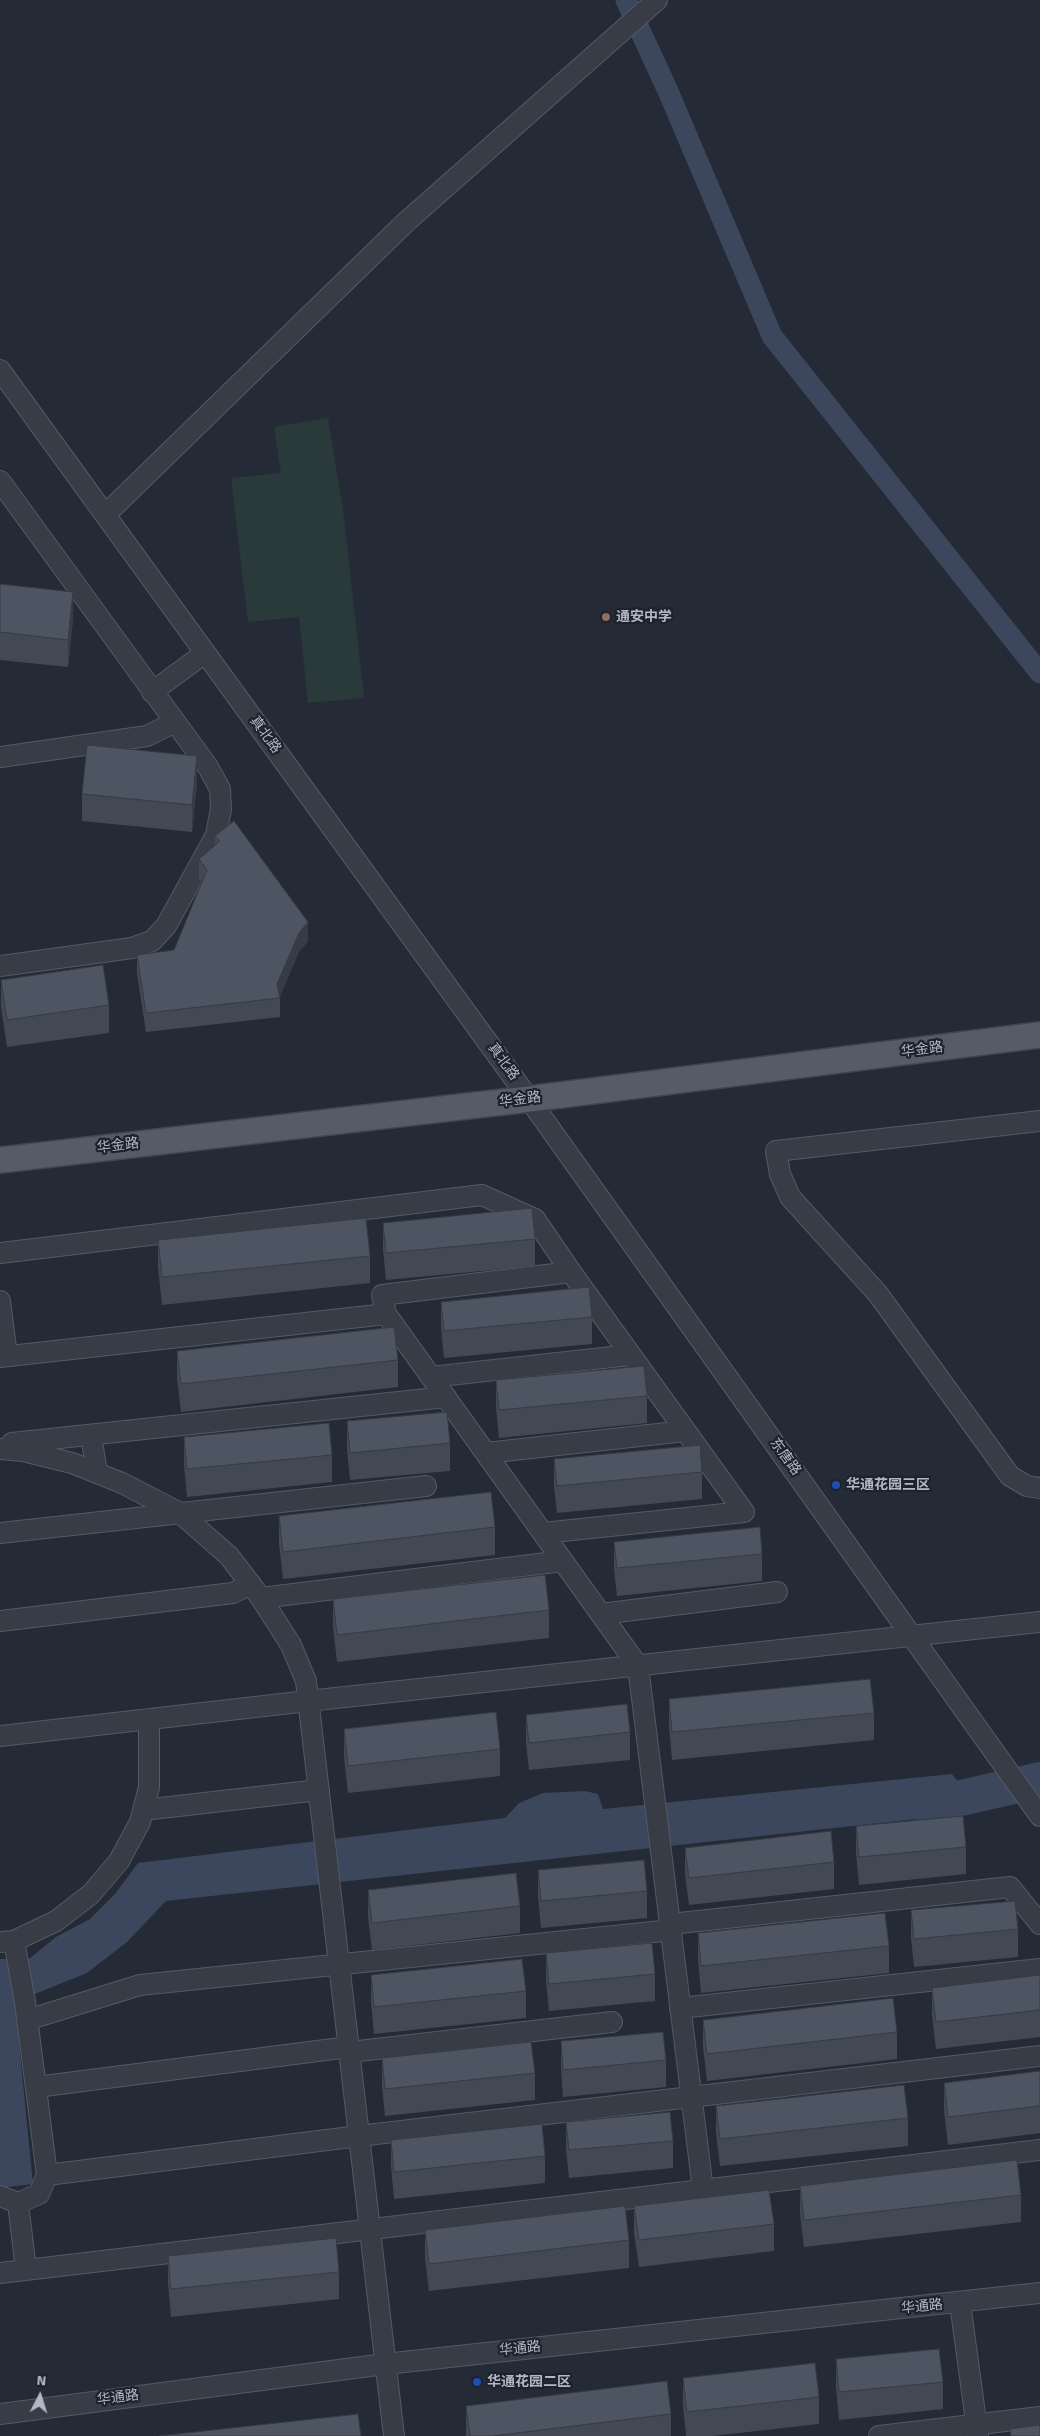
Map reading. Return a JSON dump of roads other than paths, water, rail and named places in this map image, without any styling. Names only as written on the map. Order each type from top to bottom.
[{"type":"main road","name":"华金路","points":[[0,1160],[529,1099],[1040,1035]]},
{"type":"street","points":[[105,515],[406,222],[657,0]]},
{"type":"street","name":"真北路","points":[[0,370],[529,1099]]},
{"type":"street","points":[[0,481],[208,767],[220,789],[222,809],[216,835],[166,926],[152,941],[132,948],[0,966]]},
{"type":"street","points":[[152,692],[205,652]]},
{"type":"street","points":[[0,757],[147,736],[175,722]]},
{"type":"street","name":"东唐路","points":[[529,1099],[1040,1816]]},
{"type":"street","points":[[1040,1121],[776,1150],[780,1174],[790,1197],[878,1294],[1010,1476],[1027,1486],[1040,1488]]},
{"type":"street","points":[[0,1253],[482,1195],[535,1219],[630,1355],[744,1512],[543,1533]]},
{"type":"street","points":[[571,1272],[382,1295],[386,1314],[638,1666],[672,1927],[690,2097],[703,2190]]},
{"type":"street","points":[[0,1301],[4,1356],[386,1314]]},
{"type":"street","points":[[431,1377],[630,1355]]},
{"type":"street","points":[[0,1444],[446,1397]]},
{"type":"street","points":[[486,1453],[685,1431]]},
{"type":"street","points":[[90,1435],[97,1473]]},
{"type":"street","points":[[0,1449],[31,1453],[72,1464],[122,1483],[180,1513],[229,1556],[256,1591],[291,1645],[306,1681],[333,1898],[394,2436]]},
{"type":"street","points":[[0,1533],[426,1486]]},
{"type":"street","points":[[0,1620],[233,1593],[563,1561]]},
{"type":"street","points":[[601,1614],[777,1592]]},
{"type":"street","points":[[0,1736],[1040,1622]]},
{"type":"street","points":[[26,2270],[9,2200],[39,2194],[47,2175],[26,2011],[11,1946],[56,1921],[91,1894],[119,1861],[140,1822],[148,1787],[149,1719]]},
{"type":"street","points":[[143,1810],[319,1790]]},
{"type":"street","points":[[26,2011],[140,1985],[672,1927],[1010,1887],[1040,1924]]},
{"type":"street","points":[[680,2008],[1040,1969]]},
{"type":"street","points":[[36,2087],[350,2050],[612,2022]]},
{"type":"street","points":[[47,2175],[359,2136],[1040,2056]]},
{"type":"street","points":[[0,2273],[1040,2150]]},
{"type":"street","name":"华通路","points":[[0,2414],[385,2364],[1040,2293]]},
{"type":"street","points":[[960,2303],[977,2430]]},
{"type":"street","points":[[878,2436],[977,2430],[1040,2418]]},
{"type":"water","points":[[952,1774],[981,1812],[166,1901],[127,1942],[87,1973],[15,2002],[33,2184],[0,2188],[0,1959],[29,1959],[56,1937],[90,1919],[115,1894],[138,1863],[505,1818],[519,1803],[543,1793],[585,1791],[598,1794],[603,1809]]},
{"type":"waterway","points":[[626,0],[668,91],[772,336],[1040,673]]},
{"type":"waterway","points":[[920,1802],[961,1798],[1040,1780]]},
{"type":"place","name":"通安中学","points":[[606,617]]},
{"type":"place","name":"华通花园三区","points":[[836,1485]]},
{"type":"place","name":"华通花园二区","points":[[477,2382]]}]
